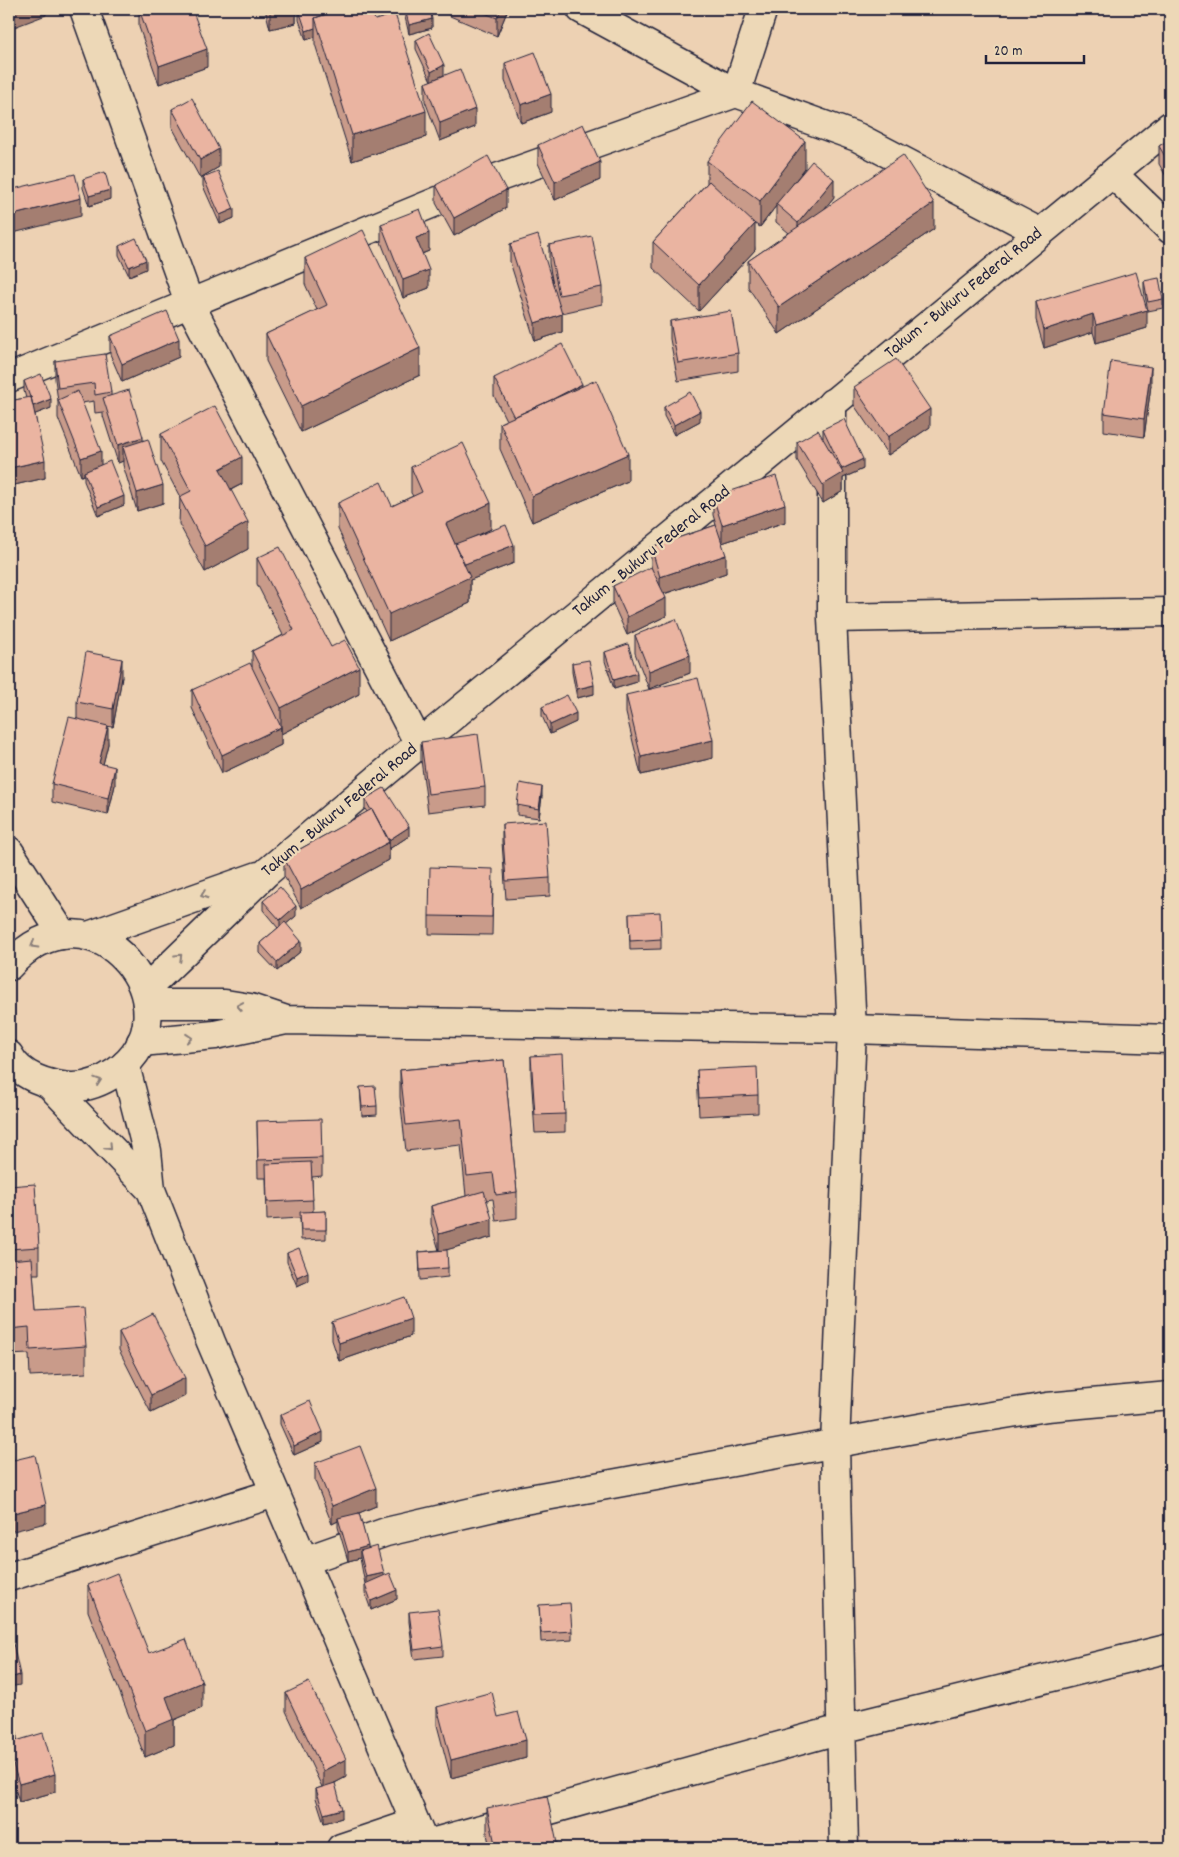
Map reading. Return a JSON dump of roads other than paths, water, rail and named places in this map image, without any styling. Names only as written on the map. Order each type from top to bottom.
[{"type":"street","points":[[84,9],[189,302],[419,744]]},
{"type":"street","points":[[581,9],[736,93],[857,137],[1039,232]]},
{"type":"street","points":[[736,93],[763,9]]},
{"type":"street","points":[[9,378],[189,302],[477,185],[736,93]]},
{"type":"street","name":"Takum - Bukuru Federal Road","points":[[146,998],[266,873],[419,744],[1170,126]]},
{"type":"street","points":[[1113,174],[1170,229]]},
{"type":"street","points":[[832,403],[832,618],[852,1029],[835,1445],[844,1848]]},
{"type":"street","points":[[832,618],[1170,612]]},
{"type":"street","points":[[9,851],[76,936],[113,947],[133,966],[146,998],[146,1023],[141,1042],[125,1065],[103,1081],[78,1088],[52,1086]]},
{"type":"street","points":[[9,966],[23,951],[42,940],[76,936],[266,873]]},
{"type":"street","points":[[146,998],[225,1004],[250,1008],[286,1020]]},
{"type":"street","points":[[141,1042],[214,1036],[286,1020],[852,1029],[1170,1039]]},
{"type":"street","points":[[9,1058],[29,1075],[52,1086],[150,1190]]},
{"type":"street","points":[[125,1065],[147,1152],[150,1190],[274,1493],[422,1839]]},
{"type":"street","points":[[304,1562],[386,1532],[524,1500],[835,1445],[925,1426],[1047,1407],[1170,1396]]},
{"type":"street","points":[[9,1577],[274,1493]]},
{"type":"street","points":[[341,1848],[422,1839],[841,1729],[1170,1648]]}]
